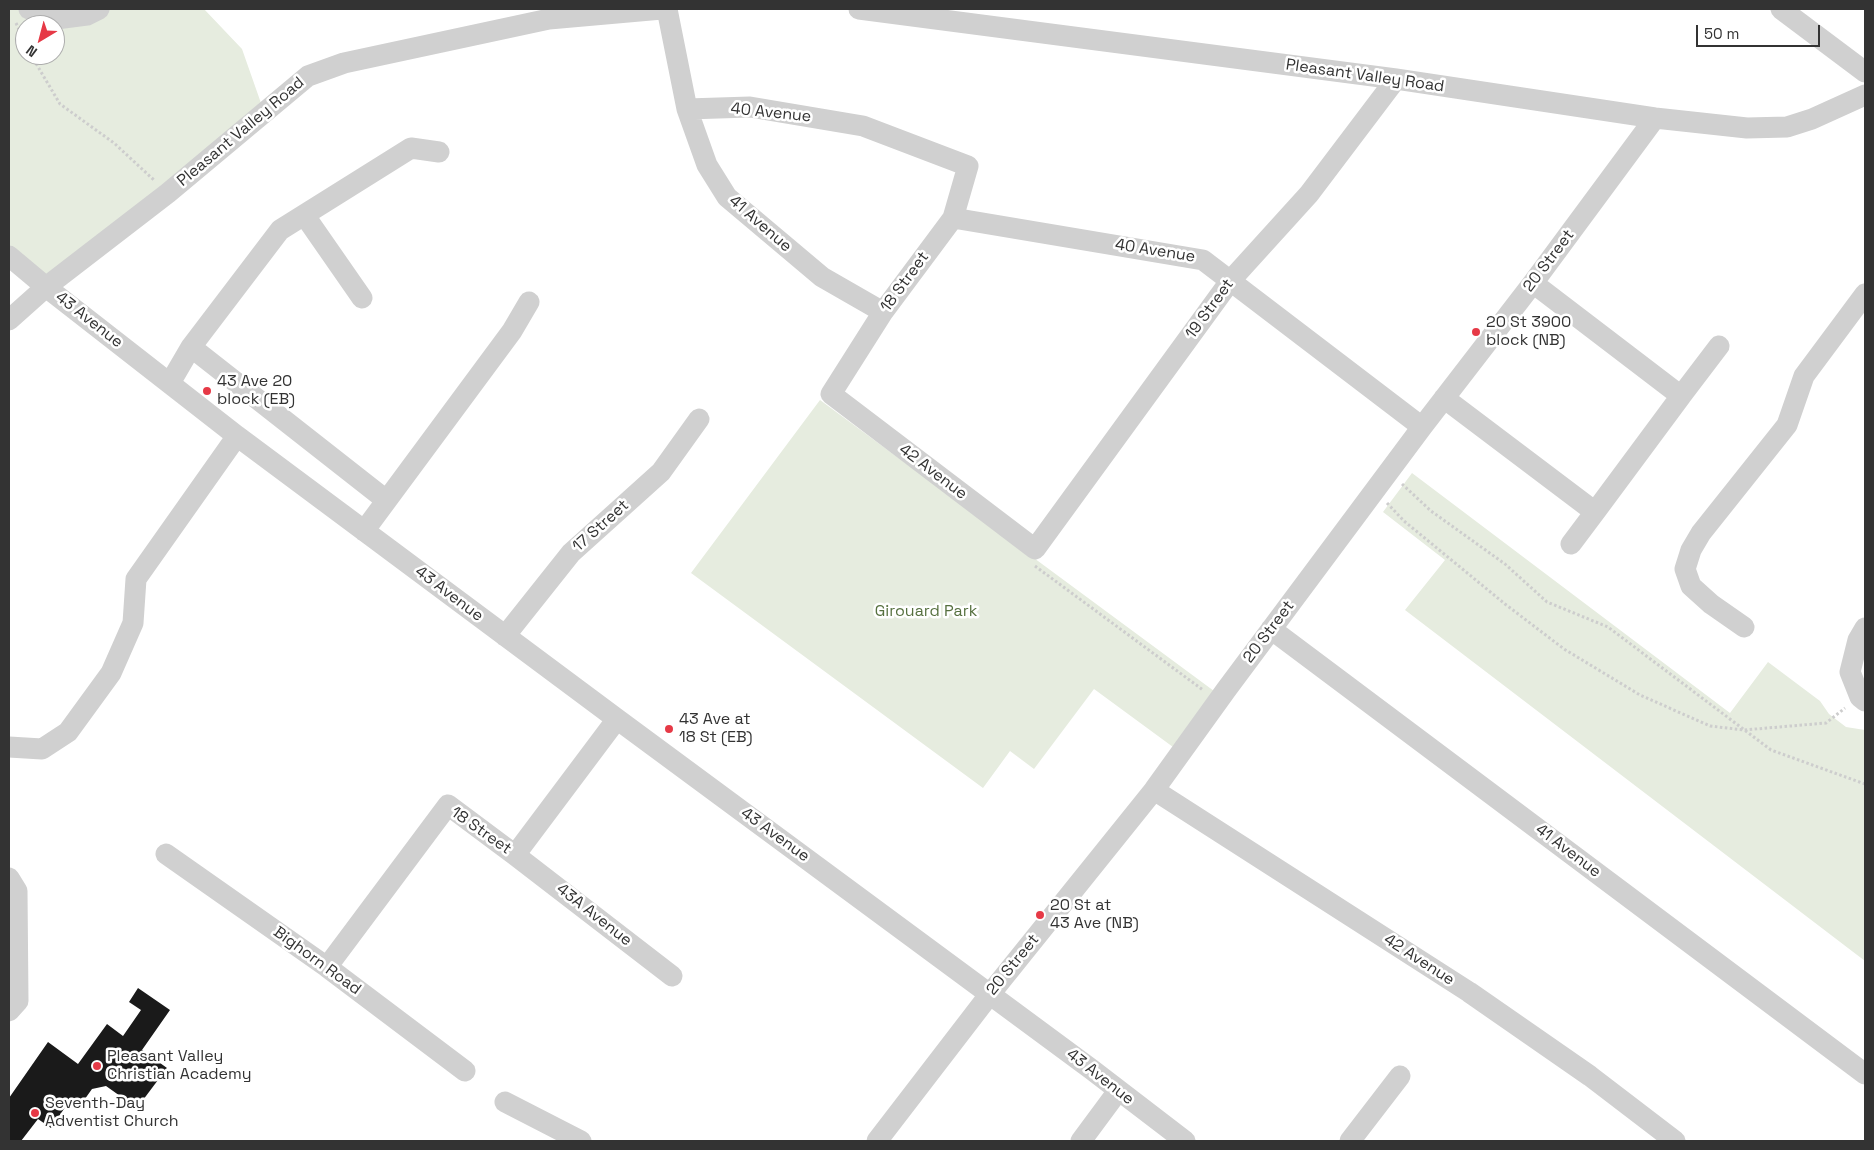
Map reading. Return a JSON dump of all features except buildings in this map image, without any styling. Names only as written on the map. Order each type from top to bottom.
[{"type":"street","points":[[21,13],[56,19],[87,15],[99,9]]},
{"type":"street","name":"Pleasant Valley Road","points":[[9,320],[46,287],[168,192],[308,76],[344,63],[549,19],[662,9]]},
{"type":"street","name":"41 Avenue","points":[[667,9],[687,108],[707,164],[727,197],[822,277],[883,312]]},
{"type":"street","name":"Pleasant Valley Road","points":[[860,9],[1396,79],[1655,118],[1747,128],[1787,127],[1812,119],[1865,95]]},
{"type":"street","points":[[1781,9],[1865,72]]},
{"type":"street","name":"19 Street","points":[[1035,549],[1231,280],[1309,194],[1396,79]]},
{"type":"street","name":"40 Avenue","points":[[687,108],[750,107],[863,126],[968,166]]},
{"type":"street","name":"20 Street","points":[[877,1141],[990,994],[1154,790],[1271,629],[1422,427],[1533,283],[1655,118]]},
{"type":"street","points":[[170,383],[191,348],[280,230],[411,148],[439,152]]},
{"type":"street","name":"18 Street","points":[[831,394],[883,312],[953,218],[968,166]]},
{"type":"street","points":[[305,216],[362,298]]},
{"type":"street","name":"40 Avenue","points":[[953,218],[1203,260],[1422,427]]},
{"type":"street","name":"43 Avenue","points":[[9,256],[237,436],[616,719],[990,994],[1185,1141]]},
{"type":"street","points":[[1533,283],[1681,396]]},
{"type":"street","points":[[1744,627],[1711,604],[1691,586],[1685,569],[1691,550],[1701,533],[1787,425],[1804,376],[1865,294]]},
{"type":"street","points":[[364,531],[512,331],[529,302]]},
{"type":"street","points":[[1571,544],[1719,346]]},
{"type":"street","points":[[191,348],[386,500]]},
{"type":"street","name":"42 Avenue","points":[[831,394],[1035,549]]},
{"type":"street","points":[[1444,398],[1595,512]]},
{"type":"street","name":"17 Street","points":[[505,636],[571,553],[660,472],[699,419]]},
{"type":"street","points":[[9,747],[42,749],[68,732],[112,673],[133,624],[136,579],[237,436]]},
{"type":"street","points":[[1862,699],[1850,672],[1858,640],[1865,628]]},
{"type":"street","name":"41 Avenue","points":[[1271,629],[1865,1074]]},
{"type":"street","name":"18 Street","points":[[327,966],[448,805],[515,855],[616,719]]},
{"type":"street","name":"42 Avenue","points":[[1154,790],[1469,992],[1590,1076],[1675,1141]]},
{"type":"street","name":"Bighorn Road","points":[[166,854],[327,966],[465,1071]]},
{"type":"street","name":"43A Avenue","points":[[515,855],[672,976]]},
{"type":"street","points":[[9,878],[17,891],[18,1001],[9,1011]]},
{"type":"street","points":[[1350,1141],[1400,1076]]},
{"type":"street","points":[[1081,1141],[1118,1091]]},
{"type":"street","points":[[505,1102],[582,1141]]},
{"type":"path","points":[[37,65],[60,104],[114,143],[168,192]]},
{"type":"path","points":[[1388,473],[1412,492],[1431,511],[1505,564],[1547,602],[1608,628],[1771,750],[1865,784]]},
{"type":"path","points":[[1375,490],[1404,521],[1505,604],[1564,649],[1640,695],[1710,726],[1744,730],[1826,723],[1862,699]]},
{"type":"path","points":[[1035,549],[1031,563],[1218,701]]},
{"type":"green space","points":[[9,9],[204,9],[242,49],[262,106],[59,285],[9,251]]},
{"type":"green space","name":"Girouard Park","points":[[820,400],[1214,691],[1173,747],[1094,689],[1034,769],[1010,751],[983,788],[691,573]]},
{"type":"green space","points":[[1412,473],[1730,713],[1768,662],[1820,701],[1829,714],[1846,727],[1865,730],[1865,961],[1405,610],[1445,560],[1383,512]]},
{"type":"place","name":"20 St 3900 block (NB)","points":[[1476,332]]},
{"type":"place","name":"43 Ave 20 block (EB)","points":[[207,391]]},
{"type":"place","name":"43 Ave at 18 St (EB)","points":[[669,729]]},
{"type":"place","name":"20 St at 43 Ave (NB)","points":[[1040,915]]},
{"type":"place","name":"Pleasant Valley Christian Academy","points":[[97,1066]]},
{"type":"place","name":"Seventh-Day Adventist Church","points":[[35,1113]]}]
